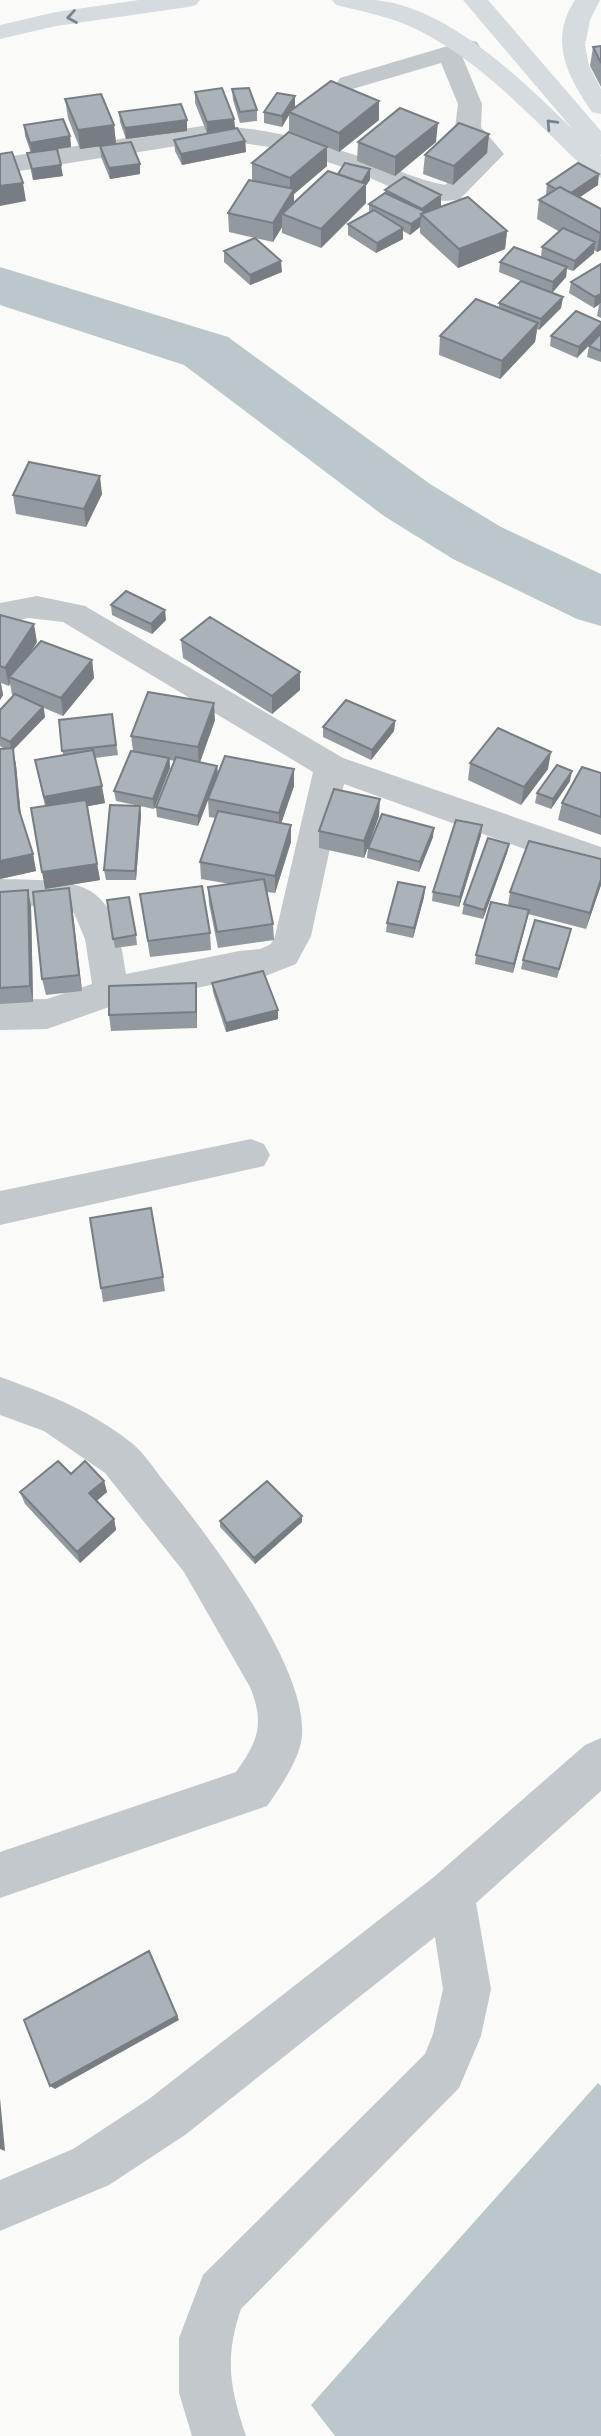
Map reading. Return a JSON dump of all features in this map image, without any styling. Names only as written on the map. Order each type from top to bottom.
[{"type":"main road","points":[[0,11],[61,0]]},
{"type":"main road","points":[[0,32],[56,19],[188,0]]},
{"type":"main road","points":[[344,0],[373,4],[425,22],[459,50],[511,82],[559,133],[601,170]]},
{"type":"main road","points":[[475,0],[601,147]]},
{"type":"main road","points":[[588,0],[571,38],[578,74],[601,107]]},
{"type":"street","points":[[0,166],[202,134],[232,133],[277,140],[358,164],[409,186],[451,194],[491,154],[468,128],[470,104],[459,50],[349,83]]},
{"type":"street","points":[[575,56],[601,55]]},
{"type":"street","points":[[0,614],[16,608],[49,606],[74,614],[331,767],[559,848],[601,860]]},
{"type":"street","points":[[0,1015],[47,1014],[111,992],[239,965],[263,963],[284,954],[293,936],[331,767]]},
{"type":"street","points":[[0,892],[77,898],[90,908],[98,920],[111,992]]},
{"type":"street","points":[[0,1208],[251,1155]]},
{"type":"street","points":[[0,1396],[58,1417],[120,1459],[199,1558],[266,1672],[278,1701],[280,1737],[269,1764],[251,1790],[0,1875]]},
{"type":"street","points":[[0,2206],[91,2167],[167,2117],[451,1894],[601,1761]]},
{"type":"street","points":[[219,2436],[205,2393],[205,2338],[221,2293],[443,2071],[457,2036],[467,1989],[451,1894]]},
{"type":"shaded area","points":[[598,2083],[601,2086],[601,2436],[335,2436],[311,2405]]},
{"type":"building","points":[[601,46],[601,63],[593,47]]},
{"type":"building","points":[[331,81],[379,101],[339,133],[289,112]]},
{"type":"building","points":[[222,88],[234,119],[207,122],[195,92]]},
{"type":"building","points":[[249,88],[257,110],[240,112],[232,89]]},
{"type":"building","points":[[277,93],[295,96],[282,116],[264,112]]},
{"type":"building","points":[[101,94],[114,125],[78,130],[65,99]]},
{"type":"building","points":[[181,104],[187,120],[125,128],[119,112]]},
{"type":"building","points":[[400,108],[438,123],[395,157],[358,142]]},
{"type":"building","points":[[63,119],[70,136],[30,143],[24,125]]},
{"type":"building","points":[[459,123],[489,134],[454,166],[425,155]]},
{"type":"building","points":[[237,128],[245,141],[181,154],[174,140]]},
{"type":"building","points":[[289,132],[327,147],[290,178],[252,163]]},
{"type":"building","points":[[131,142],[140,164],[109,168],[100,146]]},
{"type":"building","points":[[57,149],[61,165],[32,169],[27,153]]},
{"type":"building","points":[[12,152],[23,183],[0,186],[0,154]]},
{"type":"building","points":[[345,163],[370,169],[362,182],[338,174]]},
{"type":"building","points":[[578,163],[599,174],[571,193],[547,184]]},
{"type":"building","points":[[328,171],[366,184],[321,229],[282,214]]},
{"type":"building","points":[[404,177],[441,195],[422,209],[385,190]]},
{"type":"building","points":[[249,180],[294,189],[273,223],[228,213]]},
{"type":"building","points":[[560,187],[601,209],[601,233],[539,200]]},
{"type":"building","points":[[385,193],[426,212],[411,224],[369,204]]},
{"type":"building","points":[[468,197],[507,231],[459,249],[421,214]]},
{"type":"building","points":[[374,210],[403,228],[377,243],[348,224]]},
{"type":"building","points":[[563,228],[595,242],[575,261],[542,247]]},
{"type":"building","points":[[255,238],[281,261],[250,275],[224,251]]},
{"type":"building","points":[[514,247],[567,267],[553,282],[500,262]]},
{"type":"building","points":[[601,264],[601,294],[595,297],[571,282]]},
{"type":"building","points":[[521,281],[563,297],[541,319],[499,303]]},
{"type":"building","points":[[476,299],[538,323],[502,361],[440,336]]},
{"type":"building","points":[[576,311],[601,322],[579,347],[551,336]]},
{"type":"building","points":[[601,333],[601,351],[589,346]]},
{"type":"building","points":[[29,462],[100,476],[84,509],[13,495]]},
{"type":"building","points":[[126,591],[165,610],[151,624],[111,605]]},
{"type":"building","points":[[0,615],[34,624],[5,668],[0,666]]},
{"type":"building","points":[[210,617],[300,672],[272,696],[181,640]]},
{"type":"building","points":[[41,641],[92,660],[61,698],[9,677]]},
{"type":"building","points":[[148,692],[214,703],[198,747],[131,736]]},
{"type":"building","points":[[15,694],[43,707],[10,742],[0,737],[0,710]]},
{"type":"building","points":[[346,700],[395,721],[372,750],[323,727]]},
{"type":"building","points":[[112,714],[116,745],[62,751],[59,720]]},
{"type":"building","points":[[498,728],[551,752],[524,787],[470,763]]},
{"type":"building","points":[[13,748],[19,810],[33,854],[0,861],[0,749]]},
{"type":"building","points":[[93,750],[102,786],[44,797],[35,760]]},
{"type":"building","points":[[131,751],[169,758],[153,799],[114,791]]},
{"type":"building","points":[[225,756],[294,769],[279,813],[208,799]]},
{"type":"building","points":[[176,757],[217,766],[198,816],[156,807]]},
{"type":"building","points":[[557,765],[572,771],[553,799],[537,793]]},
{"type":"building","points":[[582,767],[601,773],[601,817],[562,803]]},
{"type":"building","points":[[334,789],[380,799],[364,841],[319,831]]},
{"type":"building","points":[[86,800],[97,864],[42,872],[31,808]]},
{"type":"building","points":[[110,805],[140,806],[135,871],[104,870]]},
{"type":"building","points":[[218,811],[291,825],[275,876],[200,862]]},
{"type":"building","points":[[382,814],[434,828],[420,862],[368,848]]},
{"type":"building","points":[[456,820],[482,825],[460,897],[433,892]]},
{"type":"building","points":[[488,838],[509,844],[484,910],[464,904]]},
{"type":"building","points":[[529,841],[601,859],[601,879],[590,913],[510,892]]},
{"type":"building","points":[[264,879],[273,924],[217,932],[208,887]]},
{"type":"building","points":[[398,882],[425,887],[414,928],[387,923]]},
{"type":"building","points":[[202,886],[210,933],[148,941],[140,894]]},
{"type":"building","points":[[69,888],[79,975],[42,979],[33,892]]},
{"type":"building","points":[[28,890],[30,986],[0,988],[0,892]]},
{"type":"building","points":[[129,897],[136,935],[113,939],[107,900]]},
{"type":"building","points":[[491,902],[529,910],[514,964],[476,955]]},
{"type":"building","points":[[535,920],[571,929],[559,969],[523,960]]},
{"type":"building","points":[[263,971],[278,1010],[226,1023],[212,983]]},
{"type":"building","points":[[196,983],[196,1012],[109,1015],[109,986]]},
{"type":"building","points":[[151,1208],[163,1277],[101,1288],[90,1218]]},
{"type":"building","points":[[58,1461],[71,1474],[85,1461],[104,1481],[89,1493],[114,1519],[77,1552],[20,1492]]},
{"type":"building","points":[[267,1481],[302,1516],[254,1558],[220,1521]]},
{"type":"building","points":[[149,1951],[177,2016],[50,2086],[24,2020]]},
{"type":"waterway","points":[[0,285],[206,351],[407,500],[477,543],[601,602]]}]
